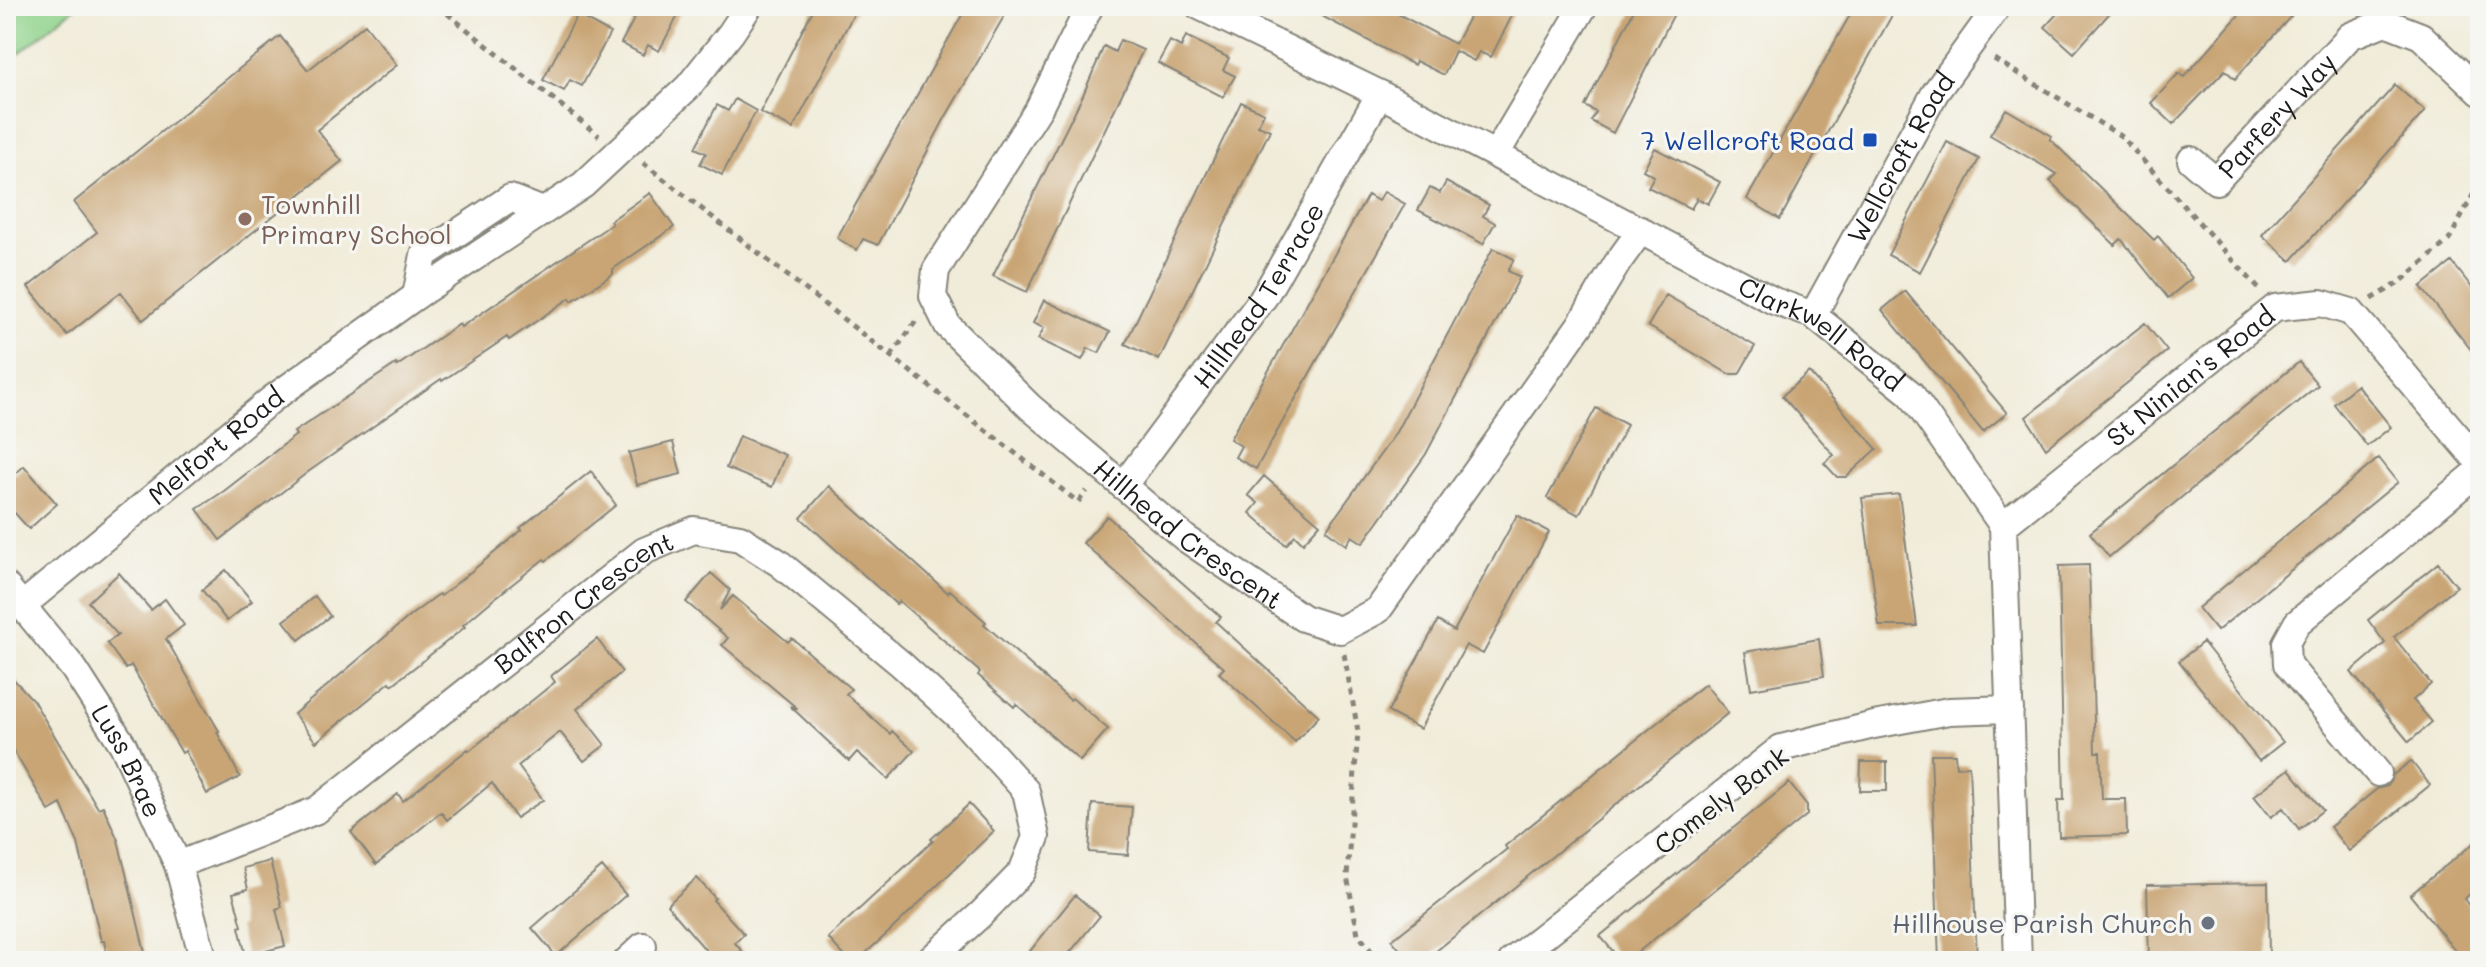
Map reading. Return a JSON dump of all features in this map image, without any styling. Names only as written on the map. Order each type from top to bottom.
[{"type":"street","name":"Melfort Road","points":[[14,596],[272,399],[416,296],[583,185],[688,87],[749,6]]},
{"type":"street","points":[[933,296],[936,270],[1039,108],[1090,6]]},
{"type":"street","name":"Clarkwell Road","points":[[1199,6],[1380,94],[1774,301],[1813,315],[1911,394],[2003,526]]},
{"type":"street","points":[[1496,154],[1584,6]]},
{"type":"street","name":"Wellcroft Road","points":[[1813,315],[1935,93],[1998,6]]},
{"type":"street","name":"Parfery Way","points":[[2191,160],[2216,181],[2350,36],[2385,22],[2421,36],[2480,92]]},
{"type":"street","name":"Hillhead Terrace","points":[[1114,478],[1264,297],[1380,94]]},
{"type":"street","points":[[1340,630],[1378,610],[1571,338],[1641,230]]},
{"type":"street","name":"Hillhead Crescent","points":[[933,296],[948,326],[1030,407],[1185,538],[1303,618],[1340,630]]},
{"type":"street","name":"St Ninian's Road","points":[[2003,526],[2275,308],[2321,303],[2351,312]]},
{"type":"street","points":[[2351,312],[2480,463]]},
{"type":"street","points":[[2378,773],[2287,664],[2286,643],[2297,623],[2480,470]]},
{"type":"street","points":[[2003,526],[2018,961]]},
{"type":"street","name":"Balfron Crescent","points":[[178,865],[317,810],[644,551],[694,530],[740,538],[779,563],[901,664],[952,711],[1026,791],[1036,837],[1022,872],[929,961]]},
{"type":"street","name":"Luss Brae","points":[[14,596],[74,669],[123,745],[178,865],[204,961]]},
{"type":"street","name":"Comely Bank","points":[[1512,961],[1781,748],[1874,725],[1949,711],[2010,709]]},
{"type":"path","points":[[438,6],[1078,502],[1114,478]]},
{"type":"path","points":[[1970,45],[2121,136],[2275,308]]},
{"type":"path","points":[[2351,312],[2399,283],[2449,240],[2480,182]]},
{"type":"path","points":[[891,356],[933,296]]},
{"type":"path","points":[[1340,630],[1358,731],[1347,876],[1358,934],[1379,961]]},
{"type":"green space","points":[[6,6],[77,6],[6,64]]},
{"type":"building","points":[[641,6],[683,6],[659,51],[648,45],[643,55],[621,43]]},
{"type":"building","points":[[815,6],[858,6],[793,129],[760,112]]},
{"type":"building","points":[[967,6],[1010,6],[945,118],[878,245],[863,239],[857,250],[837,238]]},
{"type":"building","points":[[1303,6],[1383,6],[1455,44],[1475,6],[1517,6],[1491,57],[1479,52],[1474,61],[1455,51],[1444,75],[1416,61],[1414,65]]},
{"type":"building","points":[[1636,6],[1678,6],[1613,133],[1591,121],[1596,112],[1585,106]]},
{"type":"building","points":[[1855,6],[1897,6],[1780,219],[1747,199]]},
{"type":"building","points":[[2064,6],[2116,6],[2074,53],[2045,27]]},
{"type":"building","points":[[2247,6],[2300,6],[2235,79],[2225,70],[2173,124],[2151,103],[2179,73],[2184,77]]},
{"type":"building","points":[[577,15],[610,33],[582,86],[570,80],[564,91],[543,80]]},
{"type":"building","points":[[365,24],[397,65],[317,130],[342,161],[143,320],[121,292],[67,335],[28,287],[97,232],[74,202],[280,36],[308,70]]},
{"type":"building","points":[[1186,36],[1229,58],[1223,70],[1235,76],[1223,97],[1158,63],[1170,41],[1181,47]]},
{"type":"building","points":[[1120,40],[1143,50],[1027,292],[993,276],[1104,46],[1115,52]]},
{"type":"building","points":[[2395,85],[2425,111],[2291,261],[2262,235]]},
{"type":"building","points":[[735,99],[756,111],[722,175],[700,164],[706,153],[695,148],[717,105],[728,111]]},
{"type":"building","points":[[1241,102],[1264,113],[1258,125],[1270,130],[1159,360],[1125,344]]},
{"type":"building","points":[[2006,109],[2052,136],[2050,139],[2154,240],[2158,236],[2192,278],[2168,298],[2121,239],[2115,245],[2050,181],[2057,174],[1990,135]]},
{"type":"building","points":[[1947,142],[1979,159],[1920,272],[1888,255]]},
{"type":"building","points":[[1655,148],[1720,182],[1708,204],[1697,198],[1691,209],[1648,187],[1654,176],[1643,170]]},
{"type":"building","points":[[1446,182],[1489,205],[1483,216],[1495,223],[1483,244],[1418,210],[1430,188],[1440,193]]},
{"type":"building","points":[[1384,192],[1405,204],[1256,469],[1235,457],[1241,446],[1230,439],[1368,195],[1378,201]]},
{"type":"building","points":[[650,193],[674,227],[572,301],[570,298],[509,340],[507,337],[441,379],[308,472],[220,540],[197,509],[296,435],[294,432],[459,324],[461,327],[612,224],[610,221]]},
{"type":"building","points":[[1493,248],[1514,259],[1508,271],[1520,277],[1426,454],[1363,543],[1352,536],[1346,545],[1326,530],[1395,434]]},
{"type":"building","points":[[2452,262],[2480,298],[2480,361],[2421,287]]},
{"type":"building","points":[[1905,291],[2007,413],[1983,432],[1882,310]]},
{"type":"building","points":[[1666,295],[1755,346],[1739,374],[1729,374],[1648,326]]},
{"type":"building","points":[[1044,300],[1110,332],[1099,353],[1088,348],[1082,360],[1038,339],[1044,328],[1033,323]]},
{"type":"building","points":[[2145,323],[2167,351],[2046,448],[2026,417]]},
{"type":"building","points":[[2299,362],[2318,385],[2109,557],[2090,533]]},
{"type":"building","points":[[1809,372],[1877,449],[1846,477],[1837,477],[1824,463],[1834,455],[1782,396]]},
{"type":"building","points":[[2357,385],[2391,427],[2367,446],[2334,404]]},
{"type":"building","points":[[1596,408],[1627,425],[1579,515],[1547,498]]},
{"type":"building","points":[[739,436],[785,455],[772,487],[726,468]]},
{"type":"building","points":[[673,442],[681,474],[637,485],[629,453]]},
{"type":"building","points":[[2379,458],[2398,482],[2217,631],[2198,608]]},
{"type":"building","points":[[24,466],[57,504],[29,529],[6,503],[6,482]]},
{"type":"building","points":[[591,471],[616,505],[495,598],[420,663],[392,685],[390,682],[316,742],[294,714],[411,615],[439,594],[441,596]]},
{"type":"building","points":[[1264,476],[1320,524],[1303,543],[1295,535],[1286,545],[1250,513],[1258,503],[1248,495]]},
{"type":"building","points":[[829,486],[948,593],[950,590],[1070,700],[1072,698],[1108,729],[1080,761],[1016,704],[1014,707],[978,675],[980,672],[899,601],[896,604],[801,518]]},
{"type":"building","points":[[1899,494],[1917,626],[1879,626],[1862,498]]},
{"type":"building","points":[[1517,515],[1549,532],[1483,654],[1466,645],[1420,729],[1388,712],[1438,621],[1454,631]]},
{"type":"building","points":[[1107,516],[1221,617],[1216,622],[1319,716],[1295,742],[1219,673],[1224,668],[1083,543]]},
{"type":"building","points":[[2438,563],[2457,586],[2394,637],[2431,684],[2413,700],[2432,722],[2409,742],[2351,672],[2385,643],[2368,620]]},
{"type":"building","points":[[2089,565],[2095,752],[2100,752],[2102,799],[2126,799],[2127,835],[2059,837],[2058,800],[2064,800],[2059,566]]},
{"type":"building","points":[[226,570],[252,601],[227,621],[202,590]]},
{"type":"building","points":[[119,573],[151,610],[165,599],[184,625],[166,639],[219,731],[240,777],[207,794],[185,751],[182,753],[131,665],[126,669],[107,643],[118,635],[88,602]]},
{"type":"building","points":[[711,573],[730,590],[720,610],[733,596],[788,642],[792,638],[851,689],[846,694],[914,751],[888,779],[857,752],[849,761],[790,706],[798,709],[722,645],[728,638],[686,602]]},
{"type":"building","points":[[315,596],[330,616],[299,640],[284,621]]},
{"type":"building","points":[[597,639],[622,672],[577,709],[605,745],[584,761],[560,732],[518,766],[543,800],[516,818],[492,783],[447,820],[441,812],[376,865],[351,832],[398,794],[403,801],[469,751],[555,682],[551,676]]},
{"type":"building","points":[[1819,639],[1824,676],[1751,689],[1745,652]]},
{"type":"building","points":[[2203,642],[2283,742],[2259,761],[2179,661]]},
{"type":"building","points":[[6,671],[33,700],[98,808],[103,806],[118,840],[147,961],[108,961],[78,843],[61,804],[49,811],[6,738]]},
{"type":"building","points":[[1705,684],[1728,713],[1424,961],[1409,961],[1392,940]]},
{"type":"building","points":[[1931,754],[1955,754],[1956,767],[1969,766],[1977,961],[1939,961]]},
{"type":"building","points":[[2411,761],[2430,785],[2349,851],[2330,827],[2377,789],[2388,786],[2393,775]]},
{"type":"building","points":[[1861,762],[1887,762],[1887,791],[1860,791]]},
{"type":"building","points":[[2289,769],[2323,810],[2299,829],[2283,808],[2271,817],[2254,796]]},
{"type":"building","points":[[1789,783],[1807,805],[1807,815],[1627,961],[1621,961],[1600,936]]},
{"type":"building","points":[[969,804],[994,831],[857,961],[849,961],[828,938]]},
{"type":"building","points":[[1092,804],[1132,807],[1128,855],[1089,852]]},
{"type":"building","points":[[2480,838],[2480,886],[2464,899],[2480,920],[2480,961],[2464,961],[2410,895]]},
{"type":"building","points":[[270,861],[282,907],[276,909],[285,946],[246,956],[233,893],[248,889],[243,868]]},
{"type":"building","points":[[602,867],[626,895],[556,956],[532,928]]},
{"type":"building","points":[[697,878],[744,934],[735,943],[751,961],[715,961],[667,905]]},
{"type":"building","name":"Hillhouse Parish Church","points":[[2268,883],[2269,961],[2149,961],[2147,885]]},
{"type":"building","points":[[1075,895],[1100,916],[1063,961],[1022,961]]},
{"type":"place","name":"7 Wellcroft Road","points":[[1870,140]]},
{"type":"place","name":"Townhill Primary School","points":[[245,219]]},
{"type":"place","name":"Hillhouse Parish Church","points":[[2208,923]]}]
